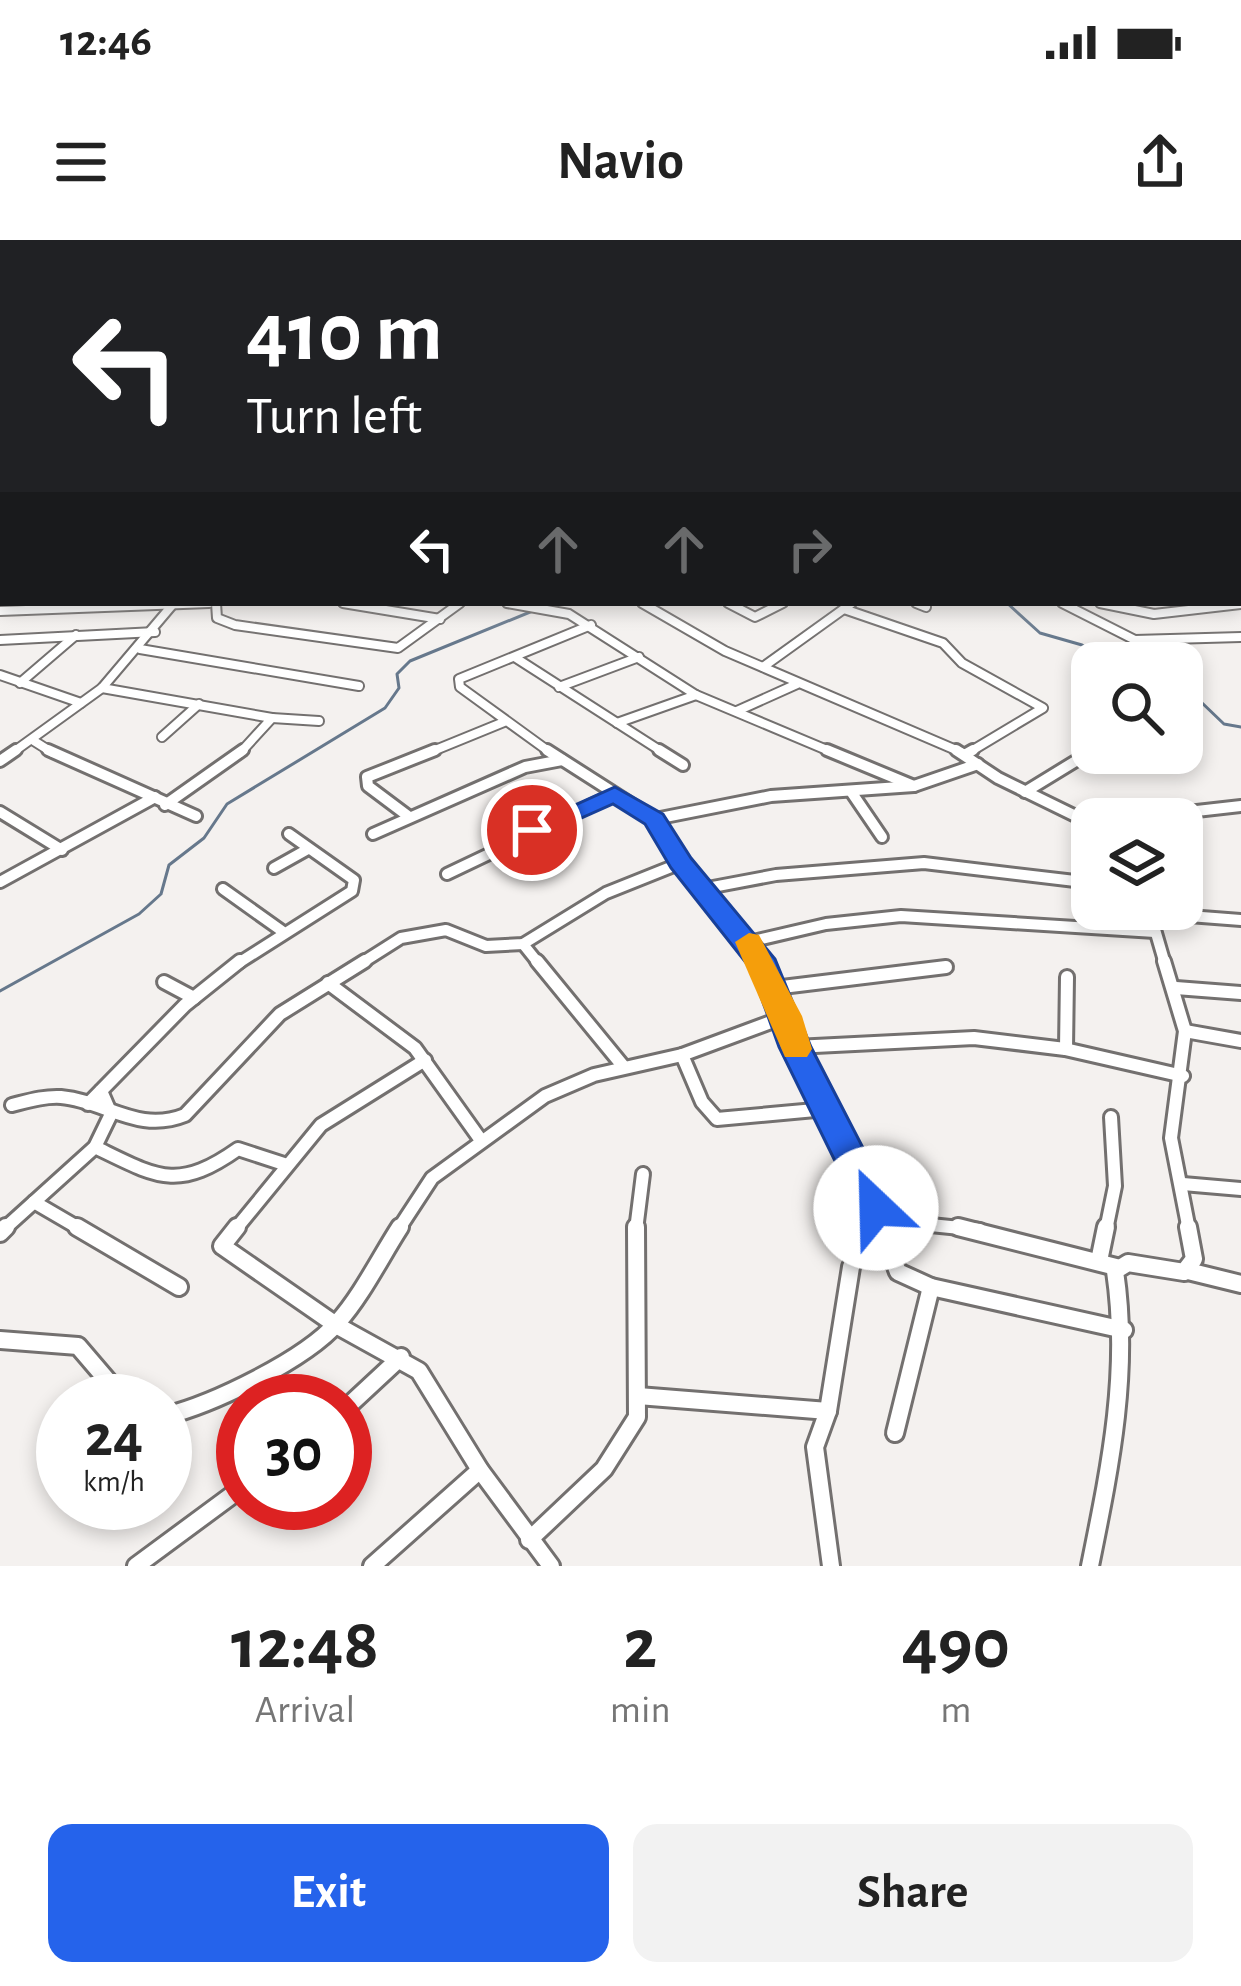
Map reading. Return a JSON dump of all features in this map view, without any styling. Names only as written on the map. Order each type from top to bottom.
[{"type":"street","points":[[0,610],[116,606]]},
{"type":"street","points":[[0,761],[102,688],[173,606]]},
{"type":"street","points":[[213,606],[217,618],[236,625],[398,648],[456,606]]},
{"type":"street","points":[[361,606],[440,619]]},
{"type":"street","points":[[519,606],[569,614],[696,695],[914,786]]},
{"type":"street","points":[[648,606],[797,684],[965,754],[1071,814]]},
{"type":"street","points":[[734,606],[754,617],[778,606]]},
{"type":"street","points":[[763,667],[848,606],[943,643],[962,663],[1043,708],[965,754]]},
{"type":"street","points":[[1068,606],[1135,640],[1241,637]]},
{"type":"street","points":[[1109,606],[1147,618],[1228,606]]},
{"type":"street","points":[[591,626],[459,679],[460,687],[504,722],[655,819],[681,862],[749,942],[878,1214],[898,1273],[931,1287],[1124,1330]]},
{"type":"street","points":[[0,640],[154,632]]},
{"type":"street","points":[[20,683],[76,635]]},
{"type":"street","points":[[140,649],[358,686]]},
{"type":"street","points":[[559,688],[640,657]]},
{"type":"street","points":[[515,658],[683,765]]},
{"type":"street","points":[[0,675],[81,703]]},
{"type":"street","points":[[737,711],[797,684]]},
{"type":"street","points":[[102,688],[272,718],[319,721]]},
{"type":"street","points":[[616,723],[696,695]]},
{"type":"street","points":[[162,737],[199,704]]},
{"type":"street","points":[[0,882],[230,764],[272,718]]},
{"type":"street","points":[[408,817],[368,786],[367,777],[504,722]]},
{"type":"street","points":[[34,741],[74,765],[196,816]]},
{"type":"street","points":[[374,834],[525,767],[562,760]]},
{"type":"street","points":[[655,819],[771,796],[914,786],[978,764]]},
{"type":"street","points":[[1025,792],[1071,764]]},
{"type":"street","points":[[852,793],[882,837]]},
{"type":"street","points":[[447,874],[615,794]]},
{"type":"street","points":[[1203,810],[1241,806]]},
{"type":"street","points":[[2,816],[62,850]]},
{"type":"street","points":[[88,1104],[194,998],[282,931],[356,884],[289,833]]},
{"type":"street","points":[[274,868],[308,849]]},
{"type":"street","points":[[12,1105],[54,1097],[166,1124],[185,1115],[280,1014],[328,982],[422,932],[446,930],[473,944],[498,948],[523,944],[606,892],[681,862]]},
{"type":"street","points":[[702,889],[776,875],[924,863],[1071,880]]},
{"type":"street","points":[[224,889],[282,931]]},
{"type":"street","points":[[749,942],[826,924],[901,916],[1155,932],[1176,988],[1185,1030],[1183,1076],[1171,1138],[1194,1259],[1188,1271]]},
{"type":"street","points":[[1203,916],[1241,920]]},
{"type":"street","points":[[523,944],[622,1066]]},
{"type":"street","points":[[774,988],[946,967]]},
{"type":"street","points":[[1066,977],[1066,1049]]},
{"type":"street","points":[[164,982],[194,998]]},
{"type":"street","points":[[328,982],[394,1030],[425,1060],[450,1106],[480,1139]]},
{"type":"street","points":[[1176,988],[1241,993]]},
{"type":"street","points":[[192,1409],[244,1386],[336,1325],[432,1178],[545,1096],[622,1066],[682,1055],[787,1016]]},
{"type":"street","points":[[1185,1030],[1241,1041]]},
{"type":"street","points":[[795,1047],[943,1037],[1066,1049],[1183,1076]]},
{"type":"street","points":[[682,1055],[702,1102],[717,1118],[826,1109]]},
{"type":"street","points":[[425,1060],[340,1110],[286,1165],[222,1246],[336,1325],[419,1371],[481,1470],[551,1566]]},
{"type":"street","points":[[100,1090],[111,1114]]},
{"type":"street","points":[[0,1233],[95,1147],[111,1114]]},
{"type":"street","points":[[1099,1261],[1114,1186],[1111,1117]]},
{"type":"street","points":[[95,1147],[176,1182],[196,1178],[238,1149],[286,1165]]},
{"type":"street","points":[[529,1540],[604,1469],[638,1417],[632,1257],[644,1174]]},
{"type":"street","points":[[1183,1184],[1241,1190]]},
{"type":"street","points":[[34,1202],[179,1287]]},
{"type":"street","points":[[878,1214],[975,1229],[1116,1267],[1128,1263],[1241,1283]]},
{"type":"street","points":[[831,1566],[833,1538],[816,1486],[819,1423],[828,1411],[851,1267],[878,1214]]},
{"type":"street","points":[[1090,1566],[1115,1444],[1124,1330],[1116,1267]]},
{"type":"street","points":[[895,1433],[931,1287]]},
{"type":"street","points":[[0,1340],[78,1346],[102,1374]]},
{"type":"street","points":[[372,1384],[401,1357]]},
{"type":"street","points":[[638,1396],[828,1411]]},
{"type":"street","points":[[372,1566],[481,1470]]},
{"type":"street","points":[[136,1566],[216,1507]]},
{"type":"waterway","points":[[1010,606],[1040,633],[1072,642]]},
{"type":"waterway","points":[[0,991],[139,914],[161,894],[169,865],[204,838],[227,804],[385,708],[399,688],[397,674],[410,661],[535,610]]},
{"type":"waterway","points":[[1203,704],[1224,724],[1241,727]]},
{"type":"slow traffic","points":[[749,942],[787,1016],[796,1049]]},
{"type":"route","points":[[532,830],[615,794],[655,819],[681,862],[765,966],[795,1047],[853,1154],[876,1208]]}]
